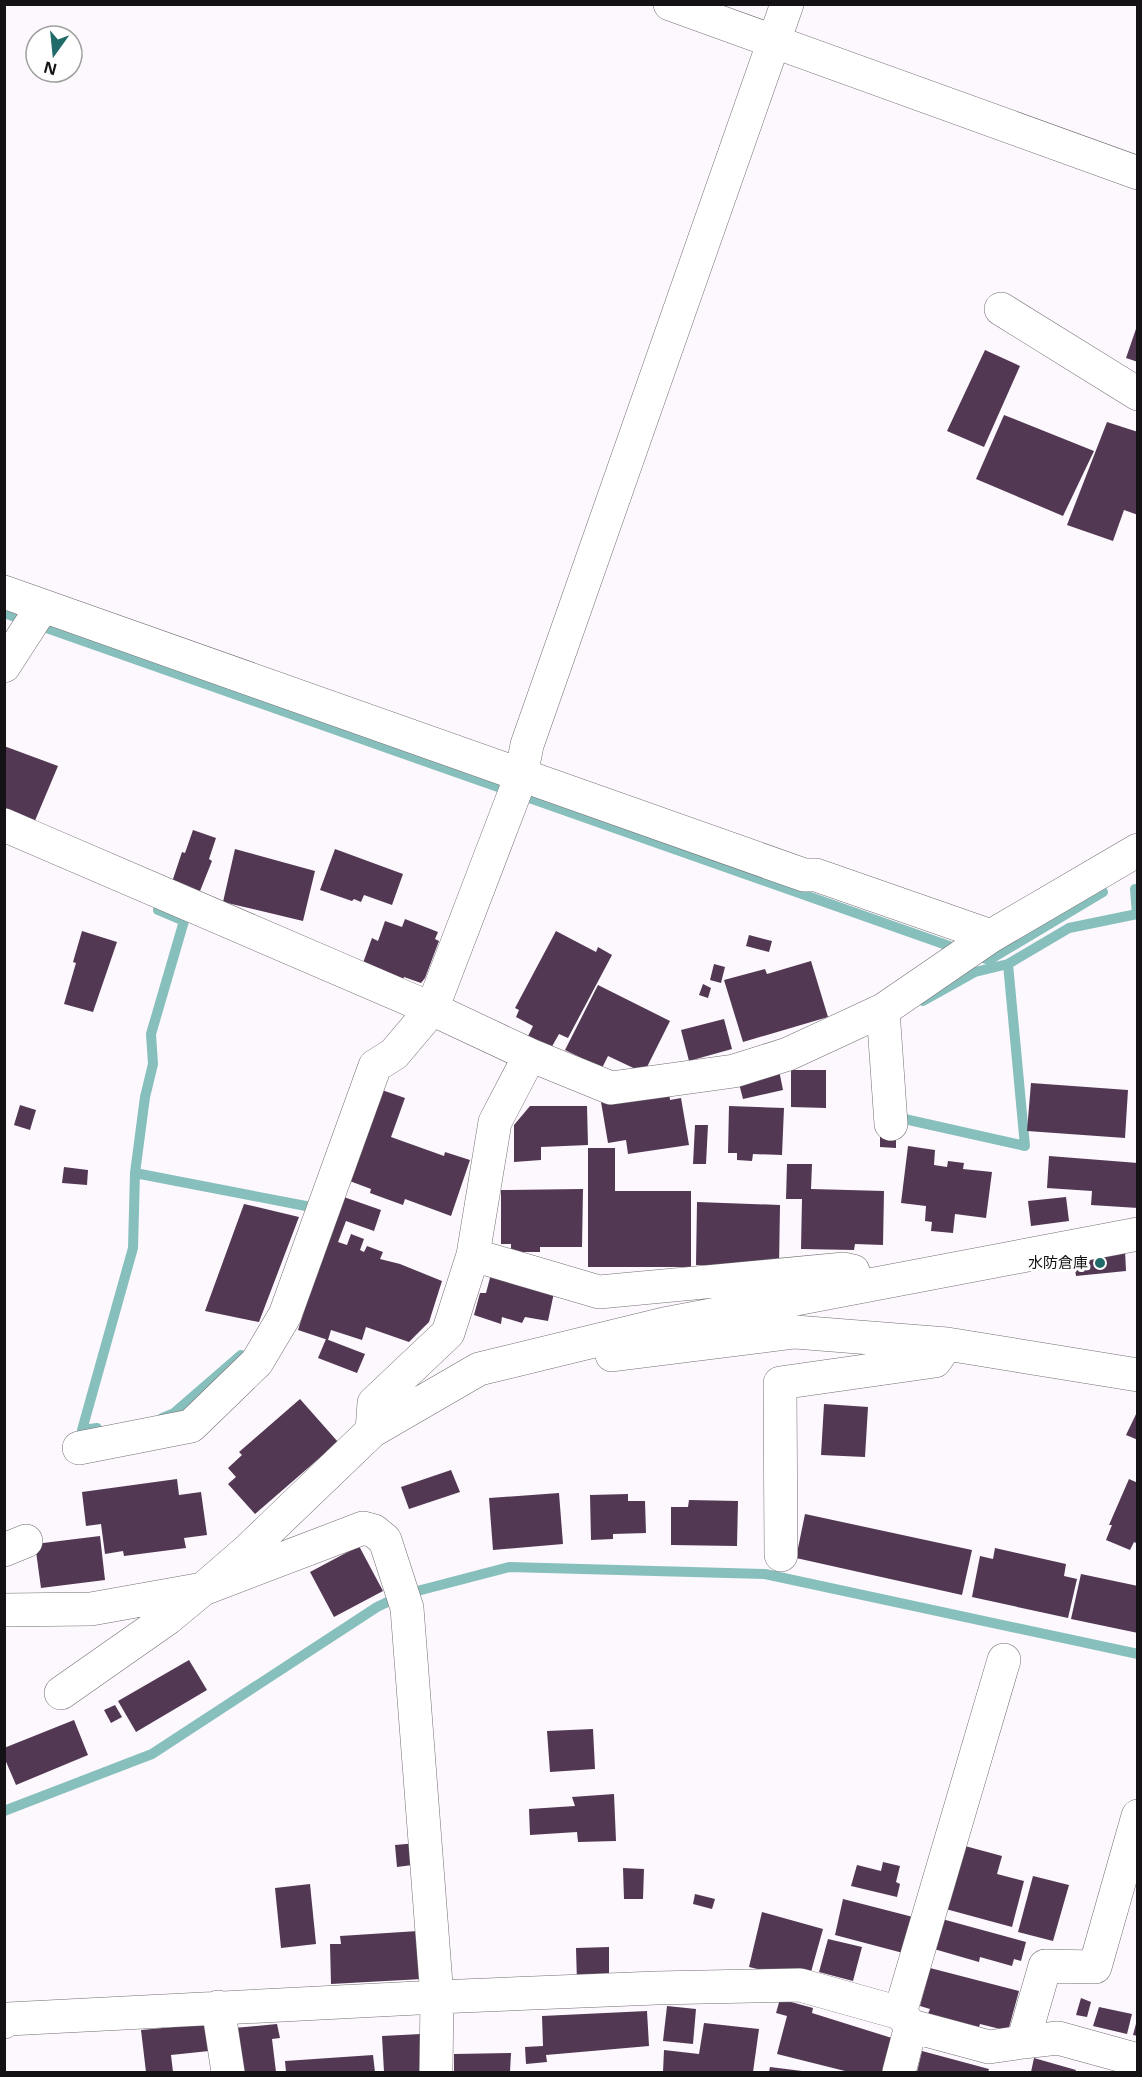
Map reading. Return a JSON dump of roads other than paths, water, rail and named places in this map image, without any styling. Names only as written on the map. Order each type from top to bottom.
[{"type":"street","points":[[670,4],[1137,173]]},
{"type":"street","points":[[79,1448],[191,1426],[256,1362],[285,1315],[375,1066],[394,1054],[432,1009],[521,776],[527,745],[787,4]]},
{"type":"street","points":[[1001,309],[1137,394]]},
{"type":"street","points":[[4,592],[804,875],[816,875],[991,936]]},
{"type":"street","points":[[4,666],[42,607]]},
{"type":"street","points":[[4,825],[432,1009],[530,1055],[611,1088],[734,1071],[788,1054],[883,1010],[991,936],[1137,850]]},
{"type":"street","points":[[883,1010],[891,1124]]},
{"type":"street","points":[[372,1431],[374,1403],[447,1333],[473,1256],[495,1122],[530,1055]]},
{"type":"street","points":[[62,1693],[168,1618],[203,1589],[248,1550],[372,1431],[479,1369],[664,1324],[1137,1234]]},
{"type":"street","points":[[473,1256],[599,1292],[844,1269],[886,1281]]},
{"type":"street","points":[[479,1369],[592,1358],[795,1332],[947,1344],[1137,1375]]},
{"type":"street","points":[[781,1555],[780,1383],[936,1361],[947,1344]]},
{"type":"street","points":[[4,1610],[91,1610],[203,1589],[363,1528],[375,1531],[385,1540],[407,1608],[436,1997],[436,2073]]},
{"type":"street","points":[[899,2073],[905,2020],[1004,1660]]},
{"type":"street","points":[[1023,2042],[1045,1966],[1095,1967],[1137,1816]]},
{"type":"street","points":[[4,2022],[8,2019],[218,2007],[656,1988],[800,1985],[989,2048],[1058,2038],[1137,2060]]},
{"type":"street","points":[[218,2007],[228,2073]]},
{"type":"waterway","points":[[4,613],[989,960],[1103,892]]},
{"type":"waterway","points":[[923,1001],[975,972],[1008,964],[1069,928],[1137,914],[1135,889]]},
{"type":"waterway","points":[[97,1428],[82,1430],[133,1248],[135,1173],[145,1097],[153,1064],[151,1034],[184,921],[158,910]]},
{"type":"waterway","points":[[900,1118],[1025,1146],[1008,964]]},
{"type":"waterway","points":[[135,1173],[311,1207]]},
{"type":"waterway","points":[[162,1418],[174,1413],[241,1355]]},
{"type":"waterway","points":[[4,1811],[152,1754],[377,1607],[402,1595],[509,1567],[765,1574],[1138,1654]]},
{"type":"place","name":"水防倉庫","points":[[1100,1263]]}]
